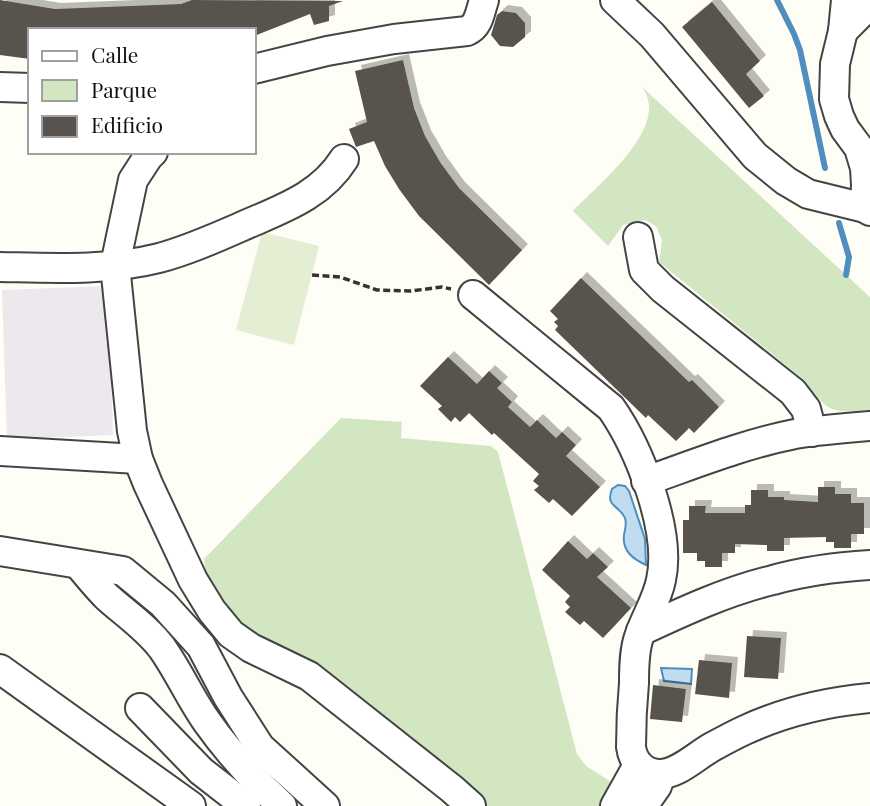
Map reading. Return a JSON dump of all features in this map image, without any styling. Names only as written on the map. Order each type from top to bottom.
[{"type":"street","points":[[256,69],[341,48],[394,39],[467,32],[477,24],[484,0]]},
{"type":"street","points":[[615,0],[652,35],[755,156],[786,181],[808,194],[867,210],[865,168],[859,148],[845,129],[834,99],[835,64],[843,31],[846,0]]},
{"type":"street","points":[[843,31],[870,4]]},
{"type":"street","points":[[0,87],[28,88]]},
{"type":"street","points":[[151,154],[133,180],[115,265],[132,431],[138,459],[193,580],[223,625],[240,641],[309,676],[471,806]]},
{"type":"street","points":[[0,267],[66,268],[115,265],[159,258],[286,207],[319,188],[344,159]]},
{"type":"street","points":[[638,237],[644,270],[663,289],[793,392],[806,410],[812,432]]},
{"type":"street","points":[[473,295],[611,408],[631,442],[646,481],[663,537],[664,559],[657,594],[641,631],[635,657],[632,754],[650,769],[657,786],[643,806]]},
{"type":"street","points":[[646,481],[776,439],[870,426]]},
{"type":"street","points":[[0,451],[138,459]]},
{"type":"street","points":[[0,551],[123,571],[163,604],[201,646],[228,697],[260,747],[322,805]]},
{"type":"street","points":[[79,565],[108,598],[140,623],[161,646],[205,720],[259,784],[282,806]]},
{"type":"street","points":[[641,631],[720,597],[772,580],[813,571],[870,565]]},
{"type":"street","points":[[0,669],[191,806]]},
{"type":"street","points":[[650,769],[671,772],[730,737],[771,720],[813,707],[870,698]]},
{"type":"street","points":[[140,708],[201,771],[246,806]]},
{"type":"street","points":[[615,806],[650,769]]},
{"type":"path","points":[[312,275],[340,277],[377,290],[442,287],[473,295]]},
{"type":"shaded area","points":[[108,286],[113,435],[7,439],[2,290]]},
{"type":"green space","points":[[642,87],[870,297],[870,410],[844,411],[827,406],[804,380],[659,262],[662,240],[656,226],[645,220],[623,225],[608,246],[573,211],[614,171],[640,137],[647,119],[649,102]]},
{"type":"green space","points":[[262,232],[319,246],[294,345],[236,330]]},
{"type":"green space","points":[[341,418],[402,422],[401,438],[491,446],[498,452],[577,754],[586,766],[613,783],[600,806],[486,806],[473,792],[336,679],[264,644],[233,620],[206,576],[204,559]]},
{"type":"water","points":[[618,485],[625,486],[629,491],[645,539],[646,565],[633,557],[625,546],[625,518],[610,499],[612,489]]},
{"type":"water","points":[[661,668],[692,669],[691,684],[664,681]]},
{"type":"building","points":[[0,0],[55,9],[181,4],[192,0],[343,1],[329,6],[329,21],[314,25],[310,14],[256,35],[256,28],[28,28],[28,59],[0,55]]},
{"type":"building","points":[[712,2],[760,61],[746,74],[764,96],[749,108],[682,27]]},
{"type":"building","points":[[502,11],[516,13],[525,23],[525,37],[513,47],[500,46],[491,35],[497,15]]},
{"type":"building","points":[[403,60],[414,108],[425,136],[440,162],[459,188],[522,250],[489,285],[419,216],[385,166],[374,141],[356,147],[349,129],[367,122],[355,71]]},
{"type":"building","points":[[581,278],[689,382],[692,380],[719,407],[694,433],[689,428],[676,441],[648,415],[646,418],[555,330],[558,326],[554,322],[558,319],[550,311]]},
{"type":"building","points":[[448,357],[477,384],[489,371],[502,383],[497,388],[512,402],[508,407],[530,427],[537,420],[556,438],[562,432],[576,445],[566,456],[600,487],[572,516],[553,499],[549,503],[534,490],[539,486],[533,481],[539,474],[494,433],[492,435],[469,413],[460,422],[455,417],[451,422],[438,409],[442,406],[420,386]]},
{"type":"building","points":[[818,487],[835,487],[835,494],[851,494],[851,503],[864,503],[864,534],[851,534],[851,548],[834,548],[834,542],[826,542],[826,537],[784,538],[784,551],[767,551],[767,545],[735,544],[735,553],[722,553],[722,567],[705,567],[705,561],[697,561],[697,553],[683,553],[683,520],[689,520],[689,506],[706,506],[705,513],[745,513],[745,505],[751,505],[751,490],[768,490],[768,497],[784,497],[784,500],[818,502]]},
{"type":"building","points":[[568,541],[587,559],[593,553],[608,567],[597,577],[631,608],[603,638],[584,621],[580,625],[565,612],[570,607],[565,602],[570,596],[542,570]]},
{"type":"building","points":[[747,636],[781,638],[778,679],[744,677]]},
{"type":"building","points":[[699,660],[732,663],[729,698],[695,694]]},
{"type":"building","points":[[653,685],[686,689],[682,722],[650,719]]},
{"type":"waterway","points":[[777,0],[800,50],[825,168]]},
{"type":"waterway","points":[[839,223],[849,257],[846,275]]}]
